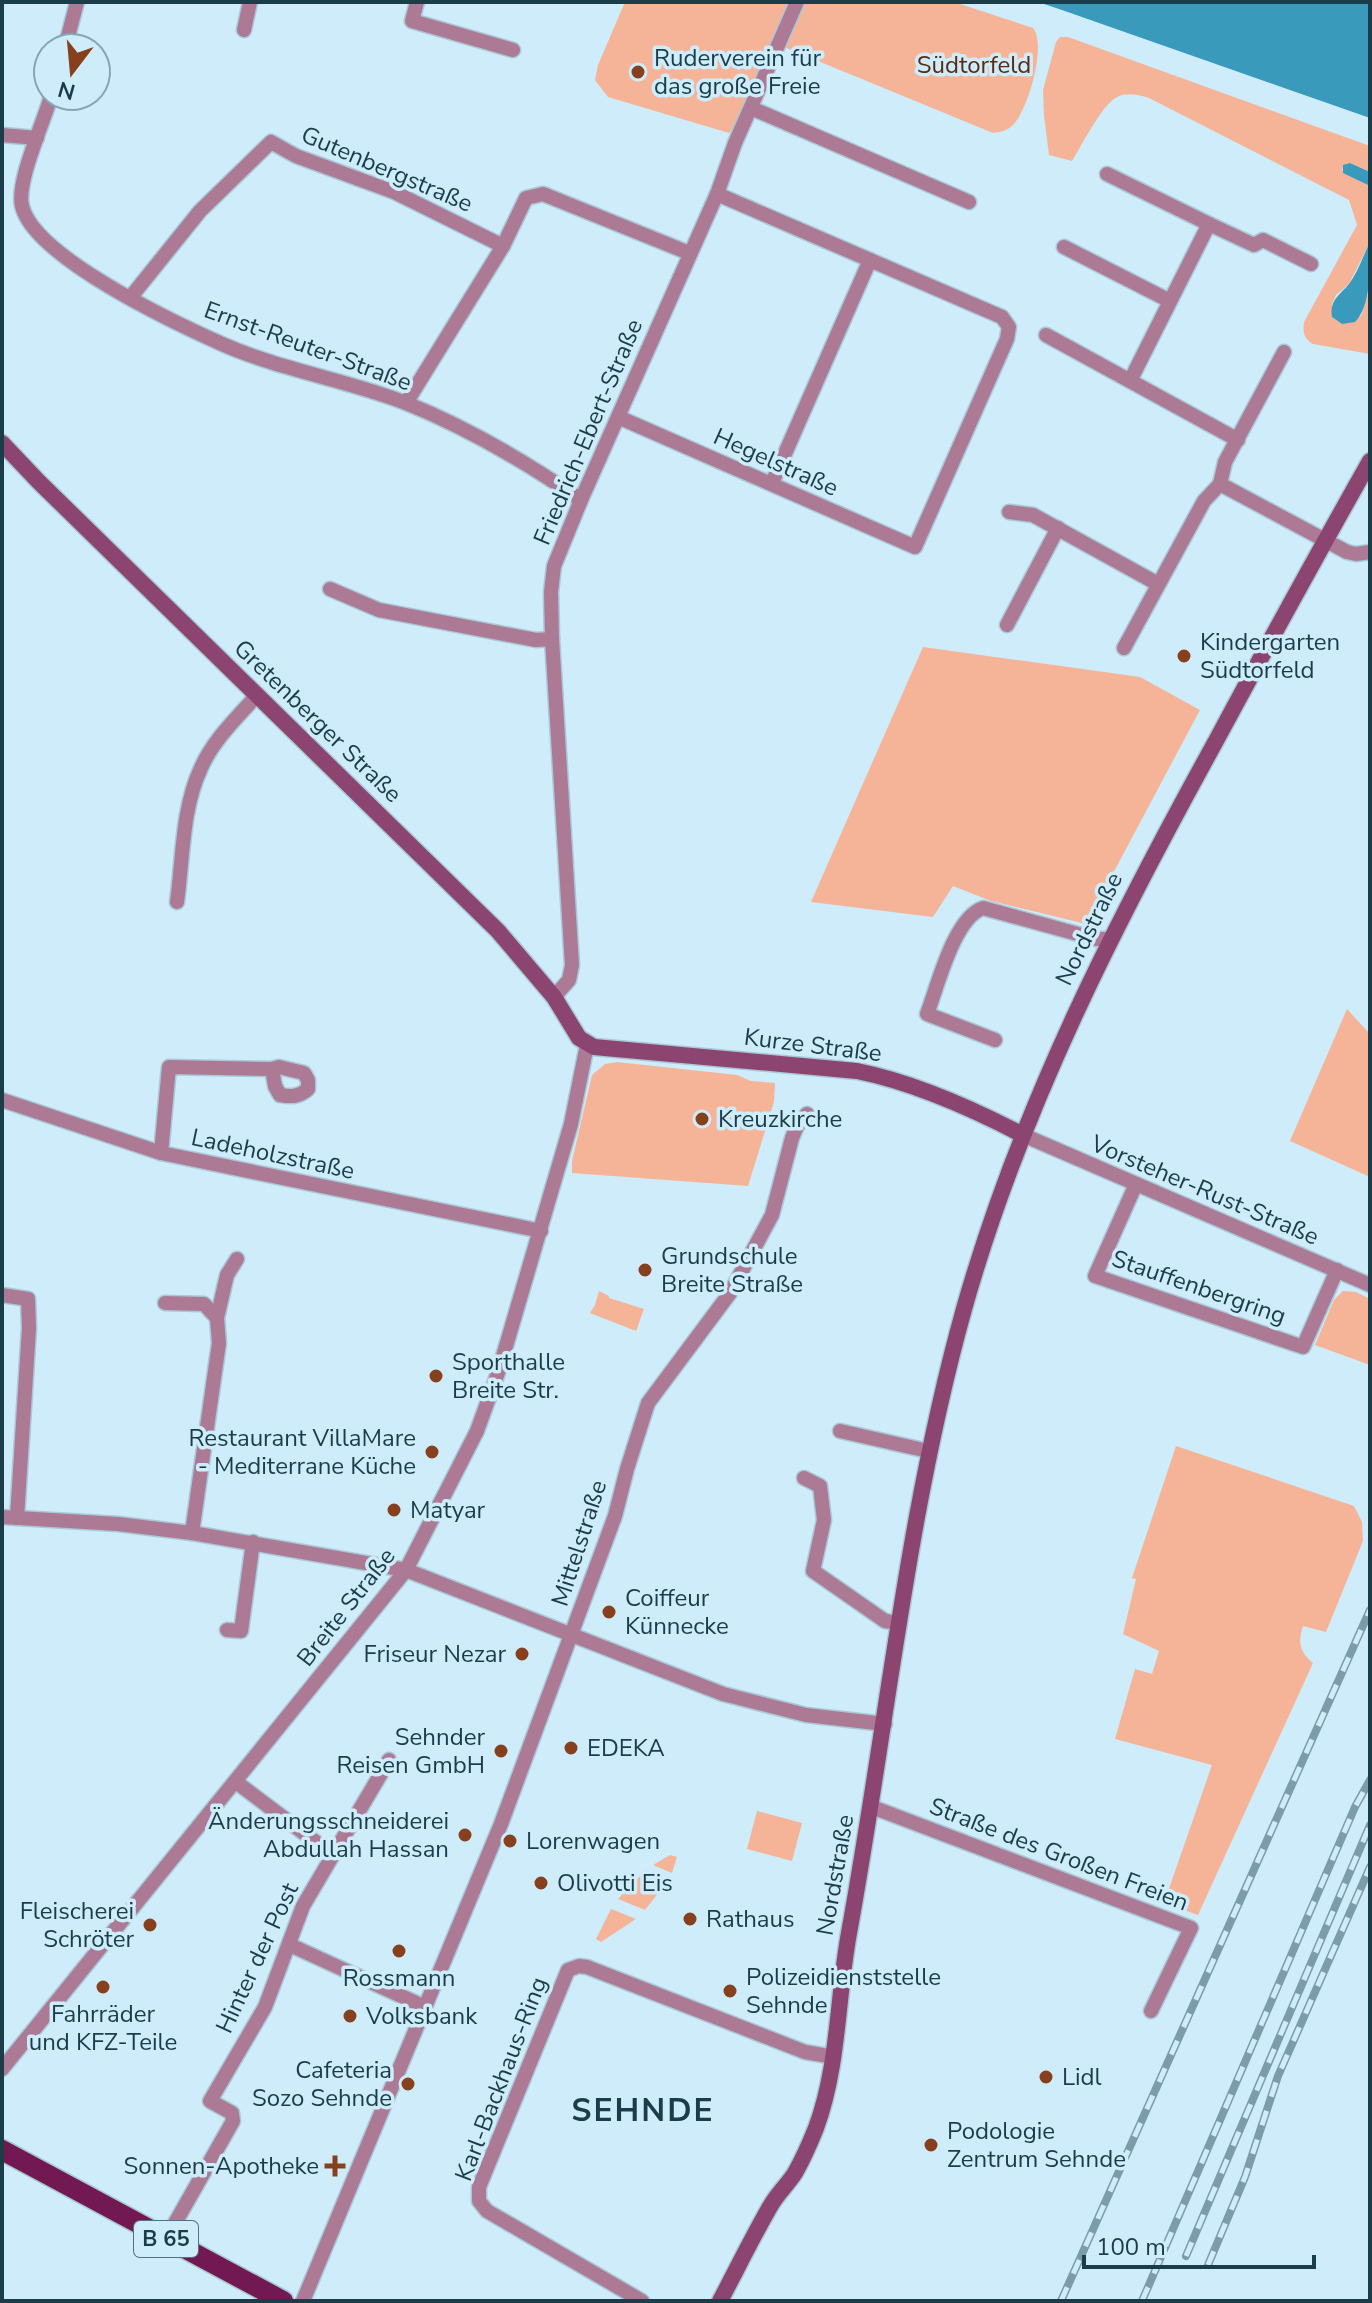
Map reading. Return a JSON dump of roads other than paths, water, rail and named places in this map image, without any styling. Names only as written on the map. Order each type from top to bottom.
[{"type":"main road","name":"Gretenberger Straße","points":[[2,443],[498,931],[554,997],[579,1038],[587,1045]]},
{"type":"main road","name":"Nordstraße","points":[[720,2301],[774,2200],[794,2173],[815,2130],[828,2089],[841,1976],[872,1807],[928,1451],[965,1307],[1023,1135],[1109,939],[1370,461]]},
{"type":"main road","name":"Kurze Straße","points":[[587,1045],[880,1076],[904,1083],[1023,1135]]},
{"type":"main road","name":"B 65","points":[[2,2150],[283,2301]]},
{"type":"street","points":[[69,32],[77,2]]},
{"type":"street","points":[[244,30],[250,2]]},
{"type":"street","points":[[417,2],[412,21],[513,50]]},
{"type":"street","name":"Friedrich-Ebert-Straße","points":[[554,997],[569,980],[572,965],[552,639],[554,566],[717,194],[797,2]]},
{"type":"street","points":[[751,108],[969,202]]},
{"type":"street","points":[[2,135],[37,138],[46,112]]},
{"type":"street","name":"Ernst-Reuter-Straße","points":[[37,138],[22,187],[21,205],[29,222],[56,250],[86,272],[130,298],[224,345],[406,403],[481,438],[581,500]]},
{"type":"street","name":"Gutenbergstraße","points":[[130,298],[200,211],[271,142],[296,156],[394,192],[503,246]]},
{"type":"street","points":[[1107,174],[1254,245],[1263,240],[1311,264]]},
{"type":"street","points":[[406,403],[503,246],[526,198],[543,194],[689,253]]},
{"type":"street","points":[[717,194],[870,260],[772,483]]},
{"type":"street","points":[[1131,379],[1168,300],[1209,224]]},
{"type":"street","points":[[1064,247],[1168,300]]},
{"type":"street","name":"Hegelstraße","points":[[618,417],[915,547],[1007,339],[1009,327],[1002,317],[870,260]]},
{"type":"street","points":[[1046,335],[1238,440]]},
{"type":"street","points":[[1124,648],[1204,501],[1220,484],[1225,462],[1284,352]]},
{"type":"street","points":[[1220,484],[1325,541],[1356,554],[1370,552]]},
{"type":"street","points":[[1009,512],[1033,515],[1158,584]]},
{"type":"street","points":[[1007,625],[1058,528]]},
{"type":"street","points":[[330,589],[379,610],[536,640],[552,639]]},
{"type":"street","points":[[177,902],[192,791],[201,767],[214,744],[257,695]]},
{"type":"street","points":[[995,1040],[927,1014],[960,926],[972,911],[983,908],[1096,939],[1109,939]]},
{"type":"street","name":"Breite Straße","points":[[2,2069],[406,1570],[477,1431],[541,1231],[571,1124],[587,1045]]},
{"type":"street","points":[[161,1153],[169,1067],[272,1069]]},
{"type":"street","name":"Ladeholzstraße","points":[[2,1100],[161,1153],[541,1231]]},
{"type":"street","name":"Mittelstraße","points":[[303,2301],[501,1824],[615,1516],[648,1403],[730,1293],[772,1215],[792,1138],[807,1114]]},
{"type":"street","name":"Vorsteher-Rust-Straße","points":[[1023,1135],[1370,1285]]},
{"type":"street","name":"Stauffenbergring","points":[[1136,1184],[1095,1276],[1303,1347],[1337,1270]]},
{"type":"street","points":[[192,1533],[219,1343],[217,1318],[227,1275],[237,1259]]},
{"type":"street","points":[[2,1295],[28,1299],[29,1328],[10,1517],[118,1524],[192,1533],[406,1570],[748,1702],[806,1715],[885,1724]]},
{"type":"street","points":[[165,1303],[204,1304],[217,1318]]},
{"type":"street","points":[[840,1431],[928,1451]]},
{"type":"street","points":[[804,1478],[820,1486],[824,1520],[813,1571],[885,1621],[899,1623]]},
{"type":"street","points":[[227,1630],[241,1631],[253,1542]]},
{"type":"street","name":"Hinter der Post","points":[[166,2239],[233,2121],[232,2113],[210,2101],[265,2007],[303,1906],[389,1760]]},
{"type":"street","points":[[236,1782],[333,1855]]},
{"type":"street","name":"Straße des Großen Freien","points":[[872,1807],[1191,1928],[1151,2011]]},
{"type":"street","points":[[290,1945],[423,2006]]},
{"type":"street","name":"Karl-Backhaus-Ring","points":[[642,2301],[487,2211],[479,2201],[479,2187],[565,1974],[572,1967],[587,1967],[805,2052],[834,2057]]},
{"type":"water","points":[[1038,2],[1370,2],[1370,118],[1062,10]]},
{"type":"water","points":[[1350,163],[1370,172],[1370,186],[1343,173],[1343,165]]},
{"type":"water","points":[[1370,242],[1365,306],[1355,322],[1342,324],[1332,317],[1332,306],[1358,269]]},
{"type":"railway","points":[[1061,2301],[1370,1610]]},
{"type":"railway","points":[[1142,2301],[1355,1807],[1370,1780]]},
{"type":"railway","points":[[1186,2256],[1370,1825]]},
{"type":"railway","points":[[1208,2265],[1245,2177],[1278,2076],[1370,1867]]},
{"type":"place","name":"Ruderverein für das große Freie","points":[[638,72]]},
{"type":"place","name":"Kindergarten Südtorfeld","points":[[1184,656]]},
{"type":"place","name":"Kreuzkirche","points":[[702,1119]]},
{"type":"place","name":"Grundschule Breite Straße","points":[[645,1270]]},
{"type":"place","name":"Sporthalle Breite Str.","points":[[436,1376]]},
{"type":"place","name":"Restaurant VillaMare - Mediterrane Küche","points":[[432,1452]]},
{"type":"place","name":"Matyar","points":[[394,1510]]},
{"type":"place","name":"Coiffeur Künnecke","points":[[609,1612]]},
{"type":"place","name":"Friseur Nezar","points":[[522,1654]]},
{"type":"place","name":"EDEKA","points":[[571,1748]]},
{"type":"place","name":"Sehnder Reisen GmbH","points":[[501,1751]]},
{"type":"place","name":"Änderungsschneiderei Abdullah Hassan","points":[[465,1835]]},
{"type":"place","name":"Lorenwagen","points":[[510,1841]]},
{"type":"place","name":"Olivotti Eis","points":[[541,1883]]},
{"type":"place","name":"Rathaus","points":[[690,1919]]},
{"type":"place","name":"Fleischerei Schröter","points":[[150,1925]]},
{"type":"place","name":"Rossmann","points":[[399,1951]]},
{"type":"place","name":"Fahrräder und KFZ-Teile","points":[[103,1987]]},
{"type":"place","name":"Polizeidienststelle Sehnde","points":[[730,1991]]},
{"type":"place","name":"Volksbank","points":[[350,2016]]},
{"type":"place","name":"Lidl","points":[[1046,2077]]},
{"type":"place","name":"Cafeteria Sozo Sehnde","points":[[408,2084]]},
{"type":"place","name":"Podologie Zentrum Sehnde","points":[[931,2145]]},
{"type":"place","name":"Sonnen-Apotheke","points":[[335,2166]]},
{"type":"district","name":"SEHNDE","points":[[643,2110]]},
{"type":"park label","name":"Südtorfeld","points":[[974,65]]}]
